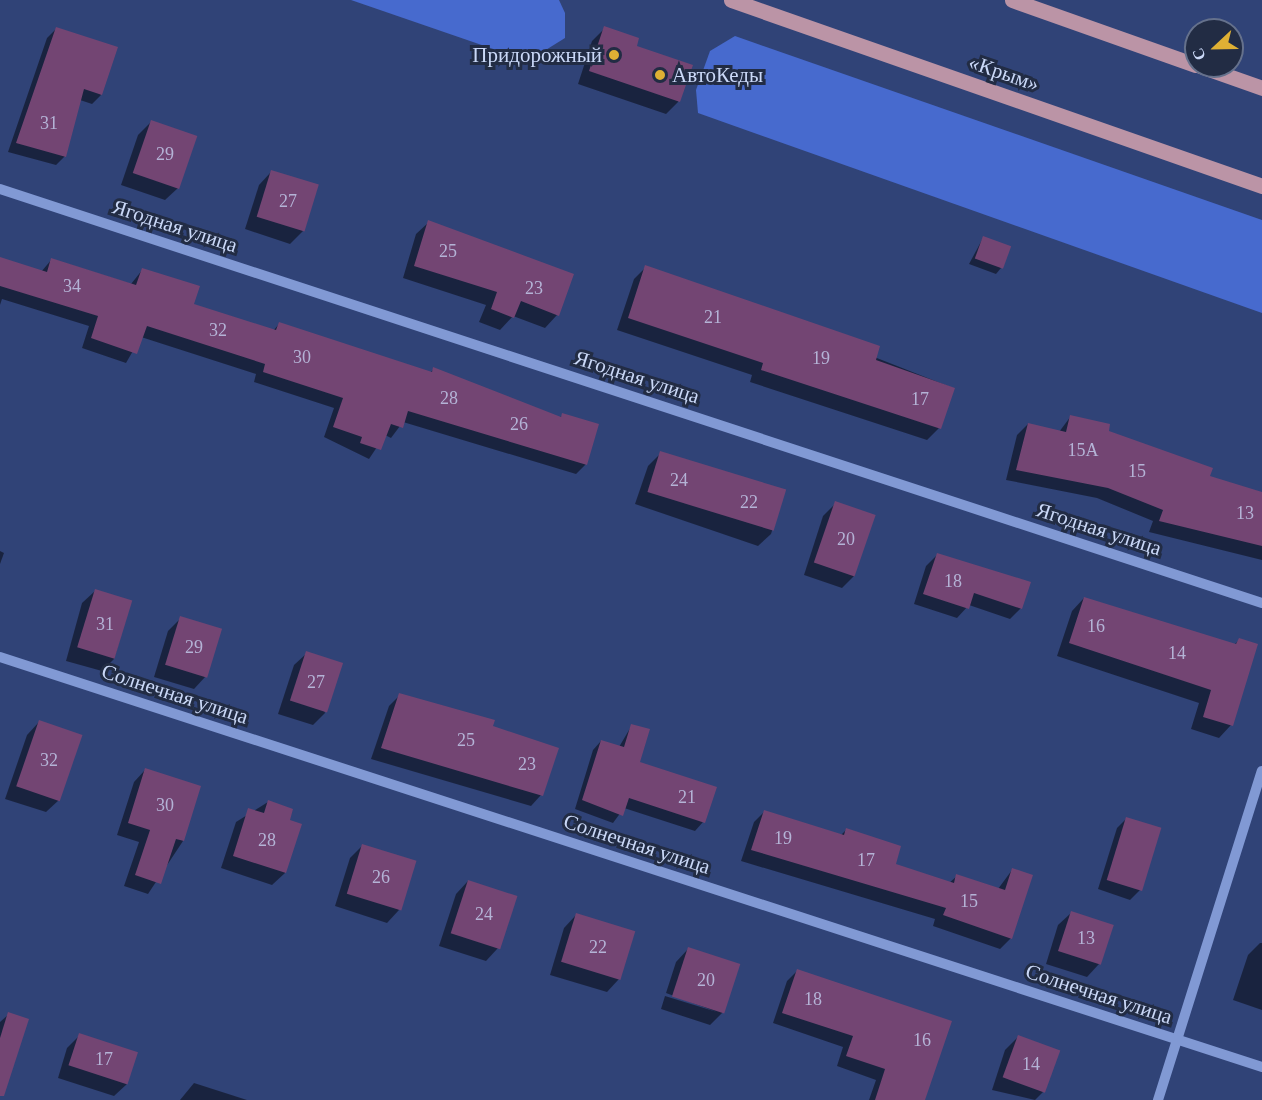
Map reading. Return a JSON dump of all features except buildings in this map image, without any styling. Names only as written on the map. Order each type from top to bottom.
[{"type":"main road","name":"«Крым»","points":[[731,0],[1262,186]]},
{"type":"main road","points":[[1012,0],[1184,60]]},
{"type":"main road","points":[[1234,78],[1262,88]]},
{"type":"street","name":"Ягодная улица","points":[[0,189],[1262,603]]},
{"type":"street","name":"Солнечная улица","points":[[0,657],[1262,1067]]},
{"type":"street","points":[[1158,1100],[1262,771]]},
{"type":"shaded area","points":[[351,0],[559,0],[565,13],[565,38],[528,61]]},
{"type":"shaded area","points":[[735,36],[1262,220],[1262,313],[698,113],[696,90],[710,51]]},
{"type":"place","name":"Придорожный","points":[[614,55]]},
{"type":"place","name":"АвтоКеды","points":[[660,75]]}]
